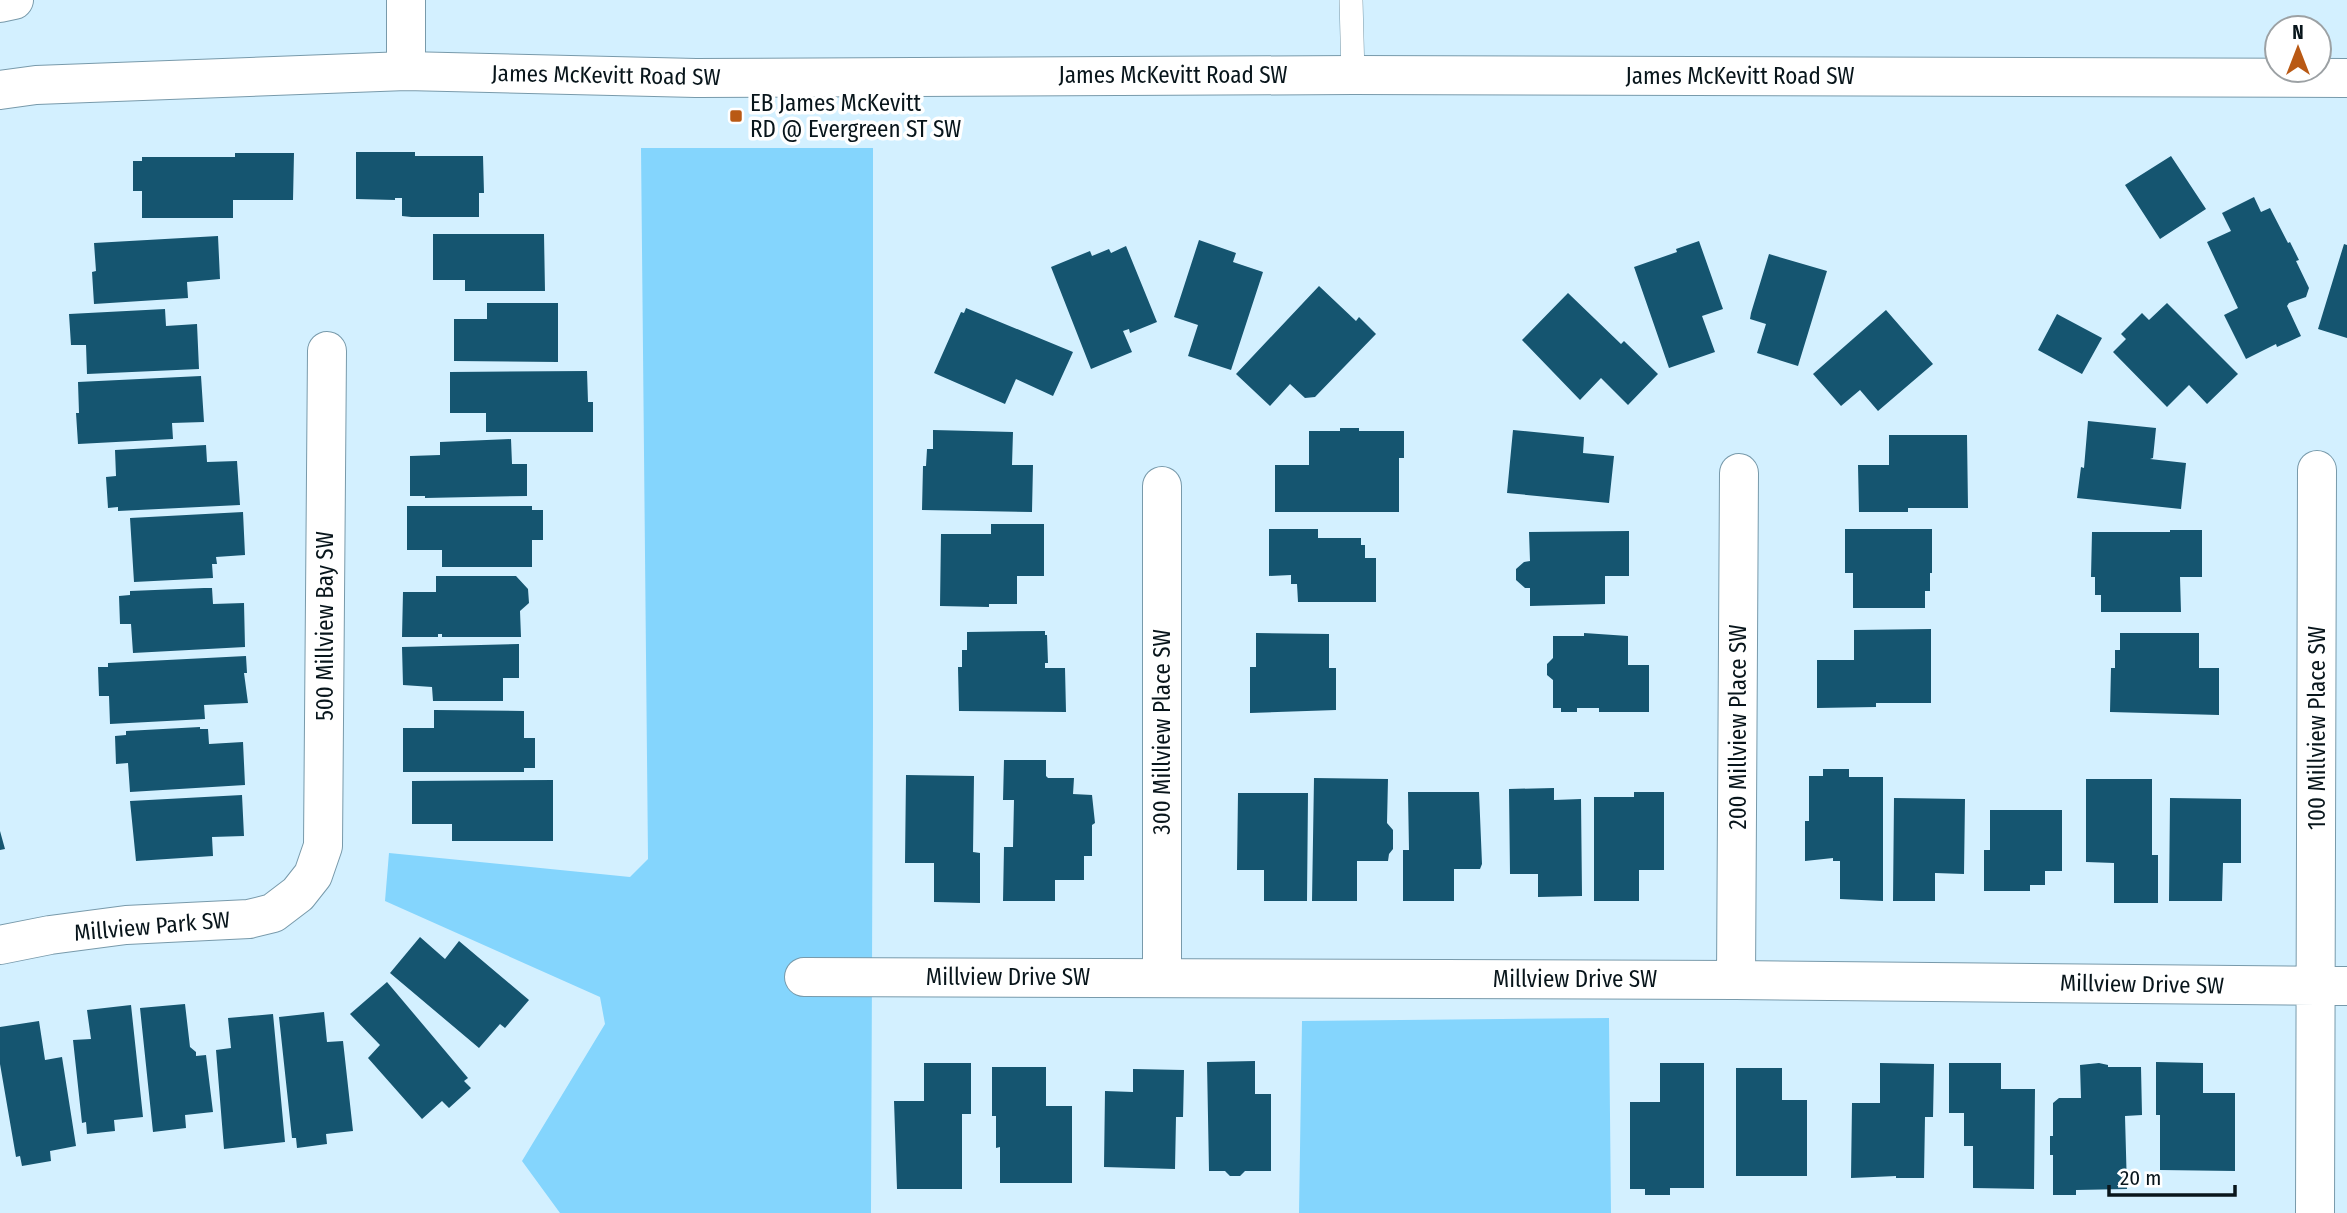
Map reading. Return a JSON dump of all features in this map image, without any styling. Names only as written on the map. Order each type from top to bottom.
[{"type":"street","points":[[0,3],[14,0]]},
{"type":"street","points":[[406,0],[406,71]]},
{"type":"street","name":"James McKevitt Road SW","points":[[0,90],[36,85],[406,71],[696,78],[1353,75],[2347,78]]},
{"type":"street","name":"500 Millview Bay SW","points":[[298,894],[313,875],[323,846],[327,351]]},
{"type":"street","name":"100 Millview Place SW","points":[[2315,1213],[2332,986],[2317,470]]},
{"type":"street","name":"200 Millview Place SW","points":[[1736,980],[1739,473]]},
{"type":"street","name":"300 Millview Place SW","points":[[1162,486],[1162,978]]},
{"type":"street","name":"Millview Park SW","points":[[0,945],[50,935],[127,925],[249,919],[273,912],[298,894]]},
{"type":"street","name":"Millview Drive SW","points":[[804,977],[1736,980],[2332,986]]},
{"type":"lane","points":[[1351,0],[1353,75]]},
{"type":"shaded area","points":[[641,148],[873,148],[871,1213],[560,1213],[522,1161],[605,1024],[600,997],[385,901],[389,853],[630,877],[648,859]]},
{"type":"shaded area","points":[[1609,1018],[1611,1213],[1299,1213],[1302,1021]]},
{"type":"building","points":[[356,152],[415,152],[415,156],[483,156],[484,193],[479,193],[479,217],[402,216],[402,198],[356,199]]},
{"type":"building","points":[[235,153],[294,153],[293,200],[233,200],[233,218],[142,218],[142,191],[133,191],[133,161],[142,161],[142,157],[235,157]]},
{"type":"building","points":[[2171,156],[2206,209],[2160,239],[2125,185]]},
{"type":"building","points":[[2254,197],[2261,212],[2270,208],[2299,260],[2296,261],[2309,288],[2306,297],[2287,306],[2301,336],[2277,347],[2276,344],[2246,359],[2224,315],[2238,308],[2207,242],[2231,231],[2222,213]]},
{"type":"building","points":[[433,234],[544,234],[545,291],[465,291],[465,280],[433,280]]},
{"type":"building","points":[[218,236],[220,279],[187,282],[188,298],[94,304],[94,243]]},
{"type":"building","points":[[1199,240],[1236,253],[1233,262],[1263,272],[1231,370],[1188,356],[1198,325],[1174,317]]},
{"type":"building","points":[[1699,241],[1723,309],[1702,316],[1715,352],[1669,368],[1634,267]]},
{"type":"building","points":[[2344,244],[2347,245],[2347,338],[2318,329]]},
{"type":"building","points":[[1126,246],[1157,322],[1130,333],[1129,329],[1123,331],[1132,352],[1091,369],[1051,267],[1090,251],[1092,256],[1109,249],[1111,253]]},
{"type":"building","points":[[1769,254],[1827,271],[1798,366],[1757,353],[1766,324],[1750,319]]},
{"type":"building","points":[[1319,286],[1356,321],[1359,317],[1376,334],[1315,397],[1305,398],[1290,384],[1270,406],[1236,374]]},
{"type":"building","points":[[1568,293],[1621,344],[1624,341],[1658,374],[1628,405],[1601,378],[1580,400],[1522,340]]},
{"type":"building","points":[[487,303],[558,303],[558,362],[454,361],[454,319],[487,319]]},
{"type":"building","points":[[2167,303],[2238,374],[2207,404],[2189,385],[2167,407],[2113,352],[2126,339],[2121,334],[2142,313],[2149,320]]},
{"type":"building","points":[[966,308],[1073,352],[1053,396],[1016,379],[1005,404],[934,373],[961,312],[964,313]]},
{"type":"building","points":[[165,309],[166,326],[197,324],[199,369],[87,374],[86,345],[71,345],[69,314]]},
{"type":"building","points":[[1886,310],[1933,364],[1878,411],[1860,390],[1841,406],[1813,374]]},
{"type":"building","points":[[2057,314],[2102,338],[2082,374],[2038,350]]},
{"type":"building","points":[[587,371],[588,402],[593,402],[593,432],[486,432],[486,413],[450,413],[450,372]]},
{"type":"building","points":[[201,376],[204,422],[172,423],[173,439],[78,444],[78,382]]},
{"type":"building","points":[[2088,421],[2156,428],[2153,458],[2150,459],[2186,463],[2181,509],[2077,498],[2081,467],[2084,468]]},
{"type":"building","points":[[1340,428],[1359,428],[1359,431],[1404,431],[1404,458],[1399,458],[1399,512],[1275,512],[1275,465],[1309,465],[1309,431],[1340,431]]},
{"type":"building","points":[[933,430],[1013,432],[1012,465],[1033,465],[1032,512],[922,510],[923,466],[926,466],[927,449],[933,449]]},
{"type":"building","points":[[1513,430],[1584,437],[1583,453],[1614,456],[1609,503],[1507,493]]},
{"type":"building","points":[[1889,435],[1967,435],[1968,508],[1908,508],[1908,512],[1859,512],[1858,465],[1889,465]]},
{"type":"building","points":[[511,439],[512,464],[527,464],[527,496],[410,496],[410,456],[440,455],[440,442]]},
{"type":"building","points":[[206,445],[207,462],[237,461],[240,505],[118,511],[118,507],[108,508],[106,477],[116,476],[115,450]]},
{"type":"building","points":[[407,506],[532,506],[532,510],[543,510],[543,540],[532,540],[532,567],[442,567],[442,550],[407,550]]},
{"type":"building","points":[[243,512],[245,555],[216,557],[217,564],[212,564],[213,578],[134,582],[130,518]]},
{"type":"building","points":[[991,524],[1044,524],[1044,576],[1017,576],[1017,604],[989,604],[989,607],[940,606],[941,534],[991,534]]},
{"type":"building","points":[[1269,529],[1318,529],[1318,538],[1361,538],[1361,545],[1365,545],[1365,558],[1376,558],[1376,602],[1298,602],[1297,584],[1291,584],[1291,575],[1269,576]]},
{"type":"building","points":[[1845,529],[1932,529],[1932,573],[1930,591],[1925,591],[1925,608],[1853,608],[1853,573],[1845,573]]},
{"type":"building","points":[[2202,530],[2202,577],[2180,577],[2181,612],[2101,612],[2101,595],[2095,595],[2095,577],[2091,577],[2092,532]]},
{"type":"building","points":[[1629,531],[1629,576],[1605,576],[1605,604],[1530,606],[1530,588],[1525,588],[1516,580],[1516,569],[1524,562],[1530,561],[1529,532]]},
{"type":"building","points":[[436,576],[516,576],[528,589],[529,603],[520,611],[521,637],[442,637],[442,634],[438,634],[438,637],[402,637],[403,592],[436,592]]},
{"type":"building","points":[[212,588],[213,604],[244,603],[245,647],[133,653],[131,624],[120,624],[119,596],[130,595],[130,591]]},
{"type":"building","points":[[1931,629],[1931,703],[1876,703],[1876,707],[1817,708],[1817,660],[1854,660],[1854,630]]},
{"type":"building","points":[[1045,631],[1048,663],[1045,663],[1045,668],[1065,668],[1066,712],[959,711],[958,667],[962,667],[962,650],[967,650],[967,632]]},
{"type":"building","points":[[1256,633],[1329,634],[1329,668],[1336,668],[1336,710],[1250,713],[1250,667],[1256,667]]},
{"type":"building","points":[[1584,633],[1628,636],[1628,665],[1649,665],[1649,712],[1599,712],[1599,708],[1577,708],[1577,712],[1561,712],[1561,708],[1553,708],[1553,680],[1547,675],[1547,664],[1553,658],[1553,636],[1584,636]]},
{"type":"building","points":[[2120,633],[2199,633],[2199,668],[2219,668],[2219,715],[2110,712],[2111,668],[2115,668],[2115,650],[2120,650]]},
{"type":"building","points":[[519,644],[519,678],[503,678],[503,701],[433,701],[432,687],[403,685],[402,647]]},
{"type":"building","points":[[246,656],[247,673],[244,673],[248,703],[204,705],[205,719],[110,724],[109,696],[99,696],[98,667],[108,667],[108,663]]},
{"type":"building","points":[[434,710],[524,711],[524,738],[535,738],[535,768],[524,768],[524,772],[403,772],[403,728],[434,728]]},
{"type":"building","points":[[200,727],[208,729],[209,744],[243,742],[245,785],[130,792],[128,763],[116,764],[115,736],[126,735],[126,731]]},
{"type":"building","points":[[1004,760],[1046,760],[1048,778],[1074,778],[1073,794],[1092,795],[1095,823],[1092,825],[1092,856],[1084,856],[1084,880],[1055,880],[1055,901],[1003,901],[1004,847],[1013,847],[1014,800],[1003,800]]},
{"type":"building","points":[[1823,769],[1849,769],[1849,777],[1883,777],[1883,901],[1840,899],[1840,861],[1833,861],[1833,858],[1805,861],[1805,821],[1809,821],[1809,776],[1823,776]]},
{"type":"building","points":[[906,775],[974,776],[973,852],[980,853],[980,903],[934,902],[934,863],[905,863]]},
{"type":"building","points":[[1314,778],[1388,779],[1387,823],[1393,830],[1393,849],[1388,861],[1357,861],[1357,901],[1312,901]]},
{"type":"building","points":[[2086,779],[2152,779],[2152,855],[2158,855],[2158,903],[2114,903],[2114,863],[2086,862]]},
{"type":"building","points":[[553,780],[553,841],[452,841],[452,824],[412,824],[412,781]]},
{"type":"building","points":[[1554,788],[1554,800],[1581,799],[1582,896],[1538,897],[1538,874],[1510,874],[1509,789]]},
{"type":"building","points":[[1408,792],[1479,792],[1482,864],[1480,869],[1454,869],[1454,901],[1403,901],[1403,850],[1409,850]]},
{"type":"building","points":[[1634,792],[1664,792],[1664,870],[1639,870],[1639,901],[1594,901],[1594,797],[1634,797]]},
{"type":"building","points":[[1238,793],[1308,793],[1307,901],[1264,901],[1264,870],[1237,870]]},
{"type":"building","points":[[242,795],[244,836],[212,837],[213,856],[136,861],[130,801]]},
{"type":"building","points":[[1894,798],[1965,799],[1964,874],[1935,873],[1935,901],[1893,901]]},
{"type":"building","points":[[2170,798],[2241,799],[2241,863],[2223,863],[2222,901],[2169,901]]},
{"type":"building","points":[[1990,810],[2062,810],[2062,871],[2045,871],[2045,885],[2030,885],[2030,891],[1984,891],[1984,850],[1990,850]]},
{"type":"building","points":[[0,831],[5,849],[0,850]]},
{"type":"building","points":[[420,937],[445,959],[459,941],[529,1000],[505,1028],[500,1024],[479,1048],[390,973]]},
{"type":"building","points":[[387,982],[468,1078],[464,1081],[471,1088],[449,1108],[442,1101],[422,1119],[368,1058],[380,1045],[350,1014]]},
{"type":"building","points":[[185,1004],[190,1047],[196,1052],[196,1056],[206,1055],[213,1112],[185,1115],[186,1128],[153,1132],[140,1008]]},
{"type":"building","points":[[131,1005],[143,1117],[114,1120],[115,1131],[87,1134],[86,1122],[82,1123],[73,1040],[91,1039],[87,1010]]},
{"type":"building","points":[[324,1012],[327,1042],[343,1041],[353,1131],[326,1134],[327,1144],[297,1148],[296,1138],[292,1138],[279,1017]]},
{"type":"building","points":[[273,1014],[285,1142],[224,1149],[216,1050],[231,1048],[228,1018]]},
{"type":"building","points":[[39,1021],[45,1060],[62,1057],[76,1146],[50,1151],[51,1161],[22,1166],[20,1156],[16,1157],[0,1064],[0,1027]]},
{"type":"building","points":[[1255,1061],[1255,1094],[1271,1094],[1271,1171],[1245,1171],[1240,1176],[1230,1176],[1225,1171],[1209,1171],[1207,1062]]},
{"type":"building","points":[[2156,1062],[2203,1063],[2203,1093],[2235,1093],[2235,1171],[2160,1170]]},
{"type":"building","points":[[924,1063],[971,1063],[971,1114],[962,1114],[962,1189],[897,1189],[894,1101],[924,1101]]},
{"type":"building","points":[[1660,1063],[1704,1063],[1704,1188],[1670,1188],[1670,1195],[1645,1195],[1645,1189],[1630,1189],[1630,1102],[1660,1102]]},
{"type":"building","points":[[1880,1063],[1934,1064],[1933,1117],[1925,1117],[1924,1178],[1851,1178],[1852,1103],[1880,1103]]},
{"type":"building","points":[[1949,1063],[2001,1063],[2001,1089],[2035,1089],[2034,1189],[1973,1188],[1973,1146],[1964,1146],[1964,1113],[1949,1113]]},
{"type":"building","points":[[2099,1063],[2108,1067],[2141,1067],[2142,1115],[2125,1116],[2127,1189],[2076,1190],[2076,1195],[2053,1195],[2050,1136],[2053,1136],[2053,1103],[2059,1098],[2081,1098],[2080,1065]]},
{"type":"building","points":[[992,1067],[1046,1067],[1046,1106],[1072,1106],[1072,1183],[1000,1183],[1000,1147],[996,1148],[996,1116],[992,1116]]},
{"type":"building","points":[[1736,1068],[1782,1068],[1782,1100],[1807,1100],[1807,1176],[1736,1176]]},
{"type":"building","points":[[1133,1069],[1184,1070],[1183,1117],[1176,1117],[1175,1169],[1104,1167],[1105,1091],[1133,1092]]},
{"type":"place","name":"EB James McKevitt RD @ Evergreen ST SW","points":[[736,116]]}]
